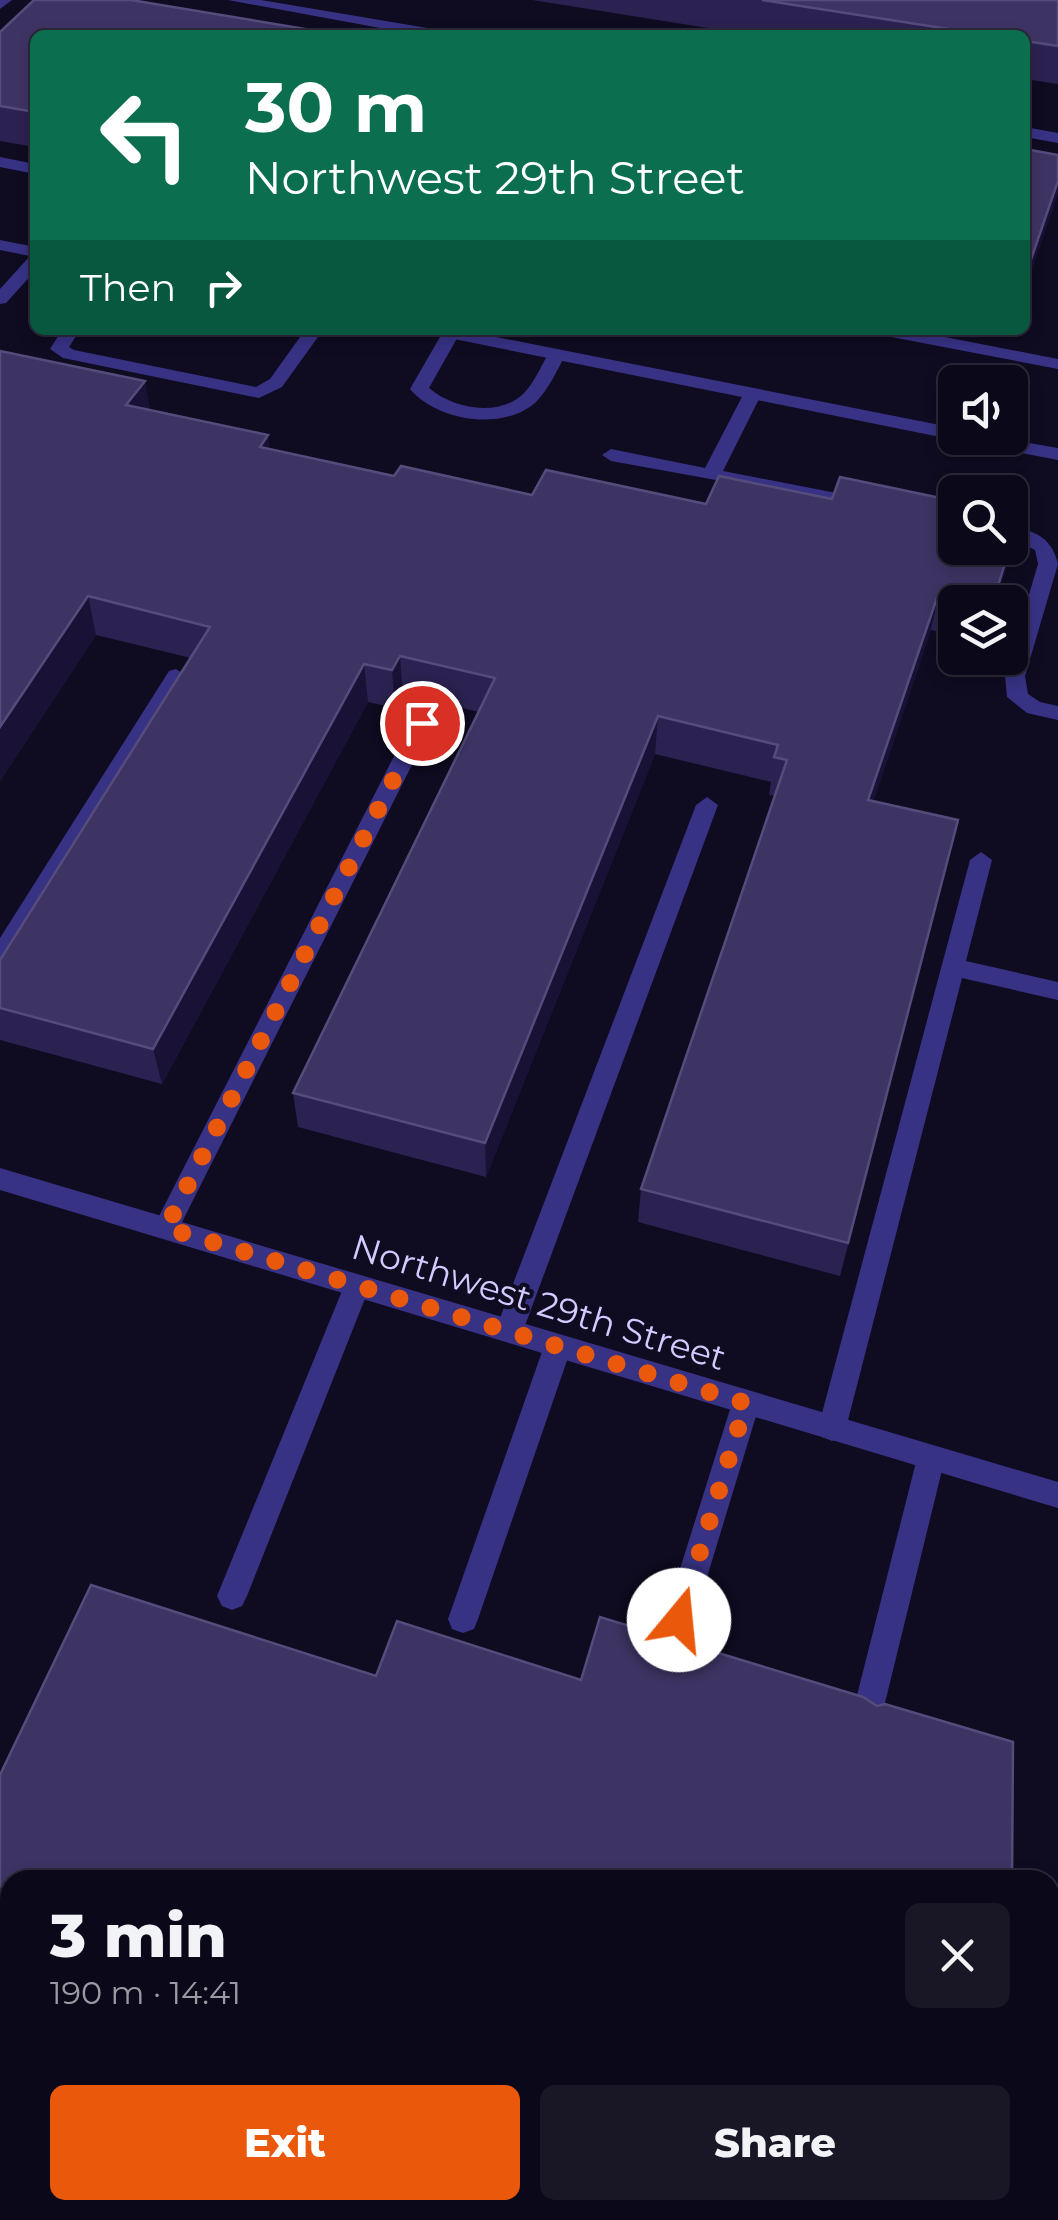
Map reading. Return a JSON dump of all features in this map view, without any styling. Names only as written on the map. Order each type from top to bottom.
[{"type":"street","points":[[0,5],[6,0]]},
{"type":"street","points":[[236,0],[415,30]]},
{"type":"street","points":[[1030,133],[1058,138]]},
{"type":"street","points":[[0,162],[30,168]]},
{"type":"street","points":[[0,245],[30,251]]},
{"type":"street","points":[[0,298],[30,265]]},
{"type":"street","points":[[68,335],[59,349],[69,354],[259,393],[276,383],[310,335]]},
{"type":"street","points":[[441,335],[418,389],[432,404],[466,411],[507,412],[529,399],[557,354]]},
{"type":"street","points":[[458,335],[938,431]]},
{"type":"street","points":[[907,335],[1058,364]]},
{"type":"street","points":[[711,475],[753,393]]},
{"type":"street","points":[[1028,448],[1058,454]]},
{"type":"street","points":[[611,455],[880,507]]},
{"type":"street","points":[[1028,537],[1044,547],[1048,564],[1015,676],[1018,696],[1034,708],[1058,713]]},
{"type":"street","points":[[0,958],[176,676]]},
{"type":"street","points":[[166,1228],[422,723]]},
{"type":"street","points":[[508,1331],[706,805]]},
{"type":"street","points":[[832,1428],[980,860]]},
{"type":"street","points":[[954,967],[1058,991]]},
{"type":"street","name":"Northwest 29th Street","points":[[0,1178],[1058,1494]]},
{"type":"street","points":[[232,1596],[356,1286]]},
{"type":"street","points":[[462,1618],[558,1346]]},
{"type":"street","points":[[679,1620],[746,1403]]},
{"type":"street","points":[[868,1710],[931,1458]]},
{"type":"building","points":[[34,0],[131,0],[311,30],[30,30],[30,111],[0,106],[0,32]]},
{"type":"building","points":[[762,0],[1058,0],[1058,46],[1030,42],[1030,30],[955,30]]},
{"type":"building","points":[[1030,150],[1058,155],[1058,181],[1030,262]]},
{"type":"building","points":[[0,351],[145,381],[126,405],[268,435],[260,447],[394,476],[401,466],[532,495],[546,470],[706,504],[719,476],[832,499],[840,477],[938,497],[938,565],[1005,565],[998,585],[938,585],[938,595],[868,800],[958,820],[848,1243],[641,1189],[787,760],[774,757],[778,745],[658,716],[485,1143],[293,1093],[495,678],[400,656],[392,670],[364,664],[153,1049],[0,1008],[0,960],[210,627],[88,596],[0,727]]},
{"type":"building","points":[[91,1585],[376,1676],[397,1621],[581,1680],[600,1617],[863,1697],[877,1706],[885,1704],[1013,1742],[1012,1870],[0,1870],[0,1775]]},
{"type":"route","points":[[422,723],[166,1228],[746,1403],[679,1620]]}]
